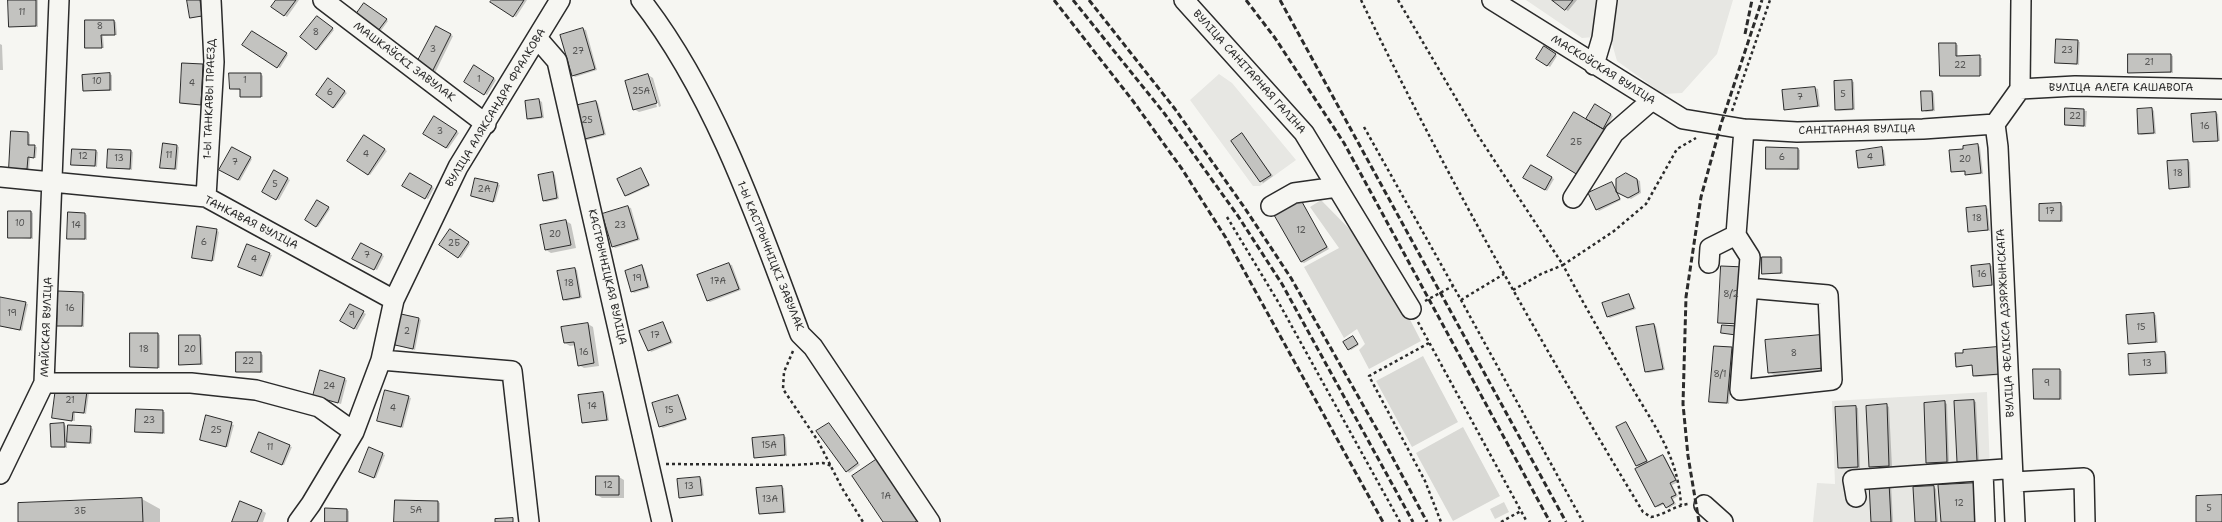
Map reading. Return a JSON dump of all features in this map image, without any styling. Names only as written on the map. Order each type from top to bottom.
[{"type":"street","name":"МАЙСКАЯ ВУЛІЦА","points":[[59,0],[44,383],[191,383],[256,390],[319,407],[354,432]]},
{"type":"street","name":"1-Ы ТАНКАВЫ ПРАЕЗД","points":[[206,197],[214,62],[211,0]]},
{"type":"street","name":"МАШКАЎСКІ ЗАВУЛАК","points":[[323,0],[486,124]]},
{"type":"street","name":"ВУЛІЦА АЛЯКСАНДРА ФРАЛКОВА","points":[[298,522],[311,504],[354,432],[381,360],[394,300],[458,167],[486,124],[560,0]]},
{"type":"street","name":"1-Ы КАСТРЫЧНІЦКІ ЗАВУЛАК","points":[[641,0],[662,28],[699,88],[759,224],[800,334],[813,347],[930,522]]},
{"type":"street","name":"ВУЛІЦА САНІТАРНАЯ ГАЛІНА","points":[[1184,0],[1304,133],[1411,309]]},
{"type":"street","name":"МАСКОЎСКАЯ ВУЛІЦА","points":[[1492,0],[1594,65],[1683,119],[1731,126]]},
{"type":"street","points":[[1594,65],[1602,38],[1607,0]]},
{"type":"street","points":[[1995,124],[2020,89],[2020,0]]},
{"type":"street","name":"КАСТРЫЧНІЦКАЯ ВУЛІЦА","points":[[537,38],[556,61],[650,463],[662,522]]},
{"type":"street","name":"ВУЛІЦА АЛЕГА КАШАВОГА","points":[[2020,89],[2075,86],[2222,89]]},
{"type":"street","points":[[1573,198],[1614,133],[1652,100]]},
{"type":"street","name":"САНІТАРНАЯ ВУЛІЦА","points":[[1731,126],[1797,132],[1923,129],[1995,124]]},
{"type":"street","name":"ВУЛІЦА ФЕЛІКСА ДЗЯРЖЫНСКАГА","points":[[1995,124],[1998,147],[2009,476],[2015,522]]},
{"type":"street","points":[[1731,126],[1736,235],[1750,257],[1740,390],[1832,380],[1828,294],[1748,288]]},
{"type":"street","name":"ТАНКАВАЯ ВУЛІЦА","points":[[0,177],[206,197],[394,300]]},
{"type":"street","points":[[1271,206],[1294,193],[1337,186]]},
{"type":"street","points":[[1709,264],[1710,248],[1736,235]]},
{"type":"street","points":[[381,360],[512,371],[529,522]]},
{"type":"street","points":[[0,474],[44,383]]},
{"type":"street","points":[[1983,472],[1985,522]]},
{"type":"street","points":[[1856,497],[1853,480],[1983,472],[2009,476],[2084,478],[2085,522]]},
{"type":"street","points":[[1704,505],[1723,522]]},
{"type":"path","points":[[1361,0],[1404,89],[1512,290],[1568,388],[1643,512],[1651,517],[1658,516],[1681,505],[1704,505]]},
{"type":"path","points":[[1398,0],[1477,134],[1563,265],[1636,395],[1663,438],[1679,483],[1681,505]]},
{"type":"path","points":[[1512,290],[1541,274],[1563,265],[1614,232],[1646,204],[1677,149],[1731,126],[1736,94],[1770,0]]},
{"type":"path","points":[[1364,127],[1462,300],[1583,522]]},
{"type":"path","points":[[1226,217],[1280,305],[1400,522]]},
{"type":"path","points":[[1462,300],[1504,274]]},
{"type":"path","points":[[1453,286],[1411,309],[1527,522]]},
{"type":"path","points":[[800,334],[784,372],[782,385],[832,467],[842,488],[863,522]]},
{"type":"path","points":[[1429,343],[1369,376],[1425,482],[1441,522]]},
{"type":"path","points":[[650,463],[782,466],[823,463],[832,467]]},
{"type":"path","points":[[1501,522],[1521,511]]},
{"type":"shaded area","points":[[1526,0],[1733,0],[1717,54],[1682,93],[1663,94],[1617,61],[1611,40],[1594,37],[1582,38]]},
{"type":"shaded area","points":[[1219,74],[1232,83],[1296,160],[1260,186],[1253,186],[1190,100]]},
{"type":"shaded area","points":[[1321,200],[1379,259],[1421,341],[1369,369],[1359,350],[1365,344],[1357,329],[1344,338],[1304,267],[1339,248],[1310,207]]},
{"type":"shaded area","points":[[1423,356],[1458,422],[1412,447],[1376,381]]},
{"type":"shaded area","points":[[1987,392],[1992,522],[1813,522],[1817,483],[1835,484],[1832,401]]},
{"type":"shaded area","points":[[1463,427],[1500,496],[1453,521],[1416,453]]},
{"type":"shaded area","points":[[1504,502],[1509,512],[1495,519],[1490,509]]},
{"type":"building","points":[[8,0],[36,0],[36,26],[9,27]]},
{"type":"building","points":[[187,0],[200,0],[202,16],[190,18]]},
{"type":"building","points":[[276,0],[296,0],[284,16],[271,7]]},
{"type":"building","points":[[492,0],[524,0],[513,17],[490,2]]},
{"type":"building","points":[[1552,0],[1573,0],[1565,10]]},
{"type":"building","points":[[364,3],[387,19],[374,36],[352,20]]},
{"type":"building","points":[[317,16],[333,28],[316,50],[300,37]]},
{"type":"building","points":[[85,20],[114,20],[115,35],[101,35],[102,48],[85,48]]},
{"type":"building","points":[[436,26],[451,34],[431,74],[415,66]]},
{"type":"building","points":[[583,28],[595,69],[572,76],[560,35]]},
{"type":"building","points":[[252,31],[287,53],[277,68],[242,45]]},
{"type":"building","points":[[2056,39],[2078,40],[2077,64],[2055,63]]},
{"type":"building","points":[[1939,43],[1956,43],[1956,56],[1980,55],[1980,76],[1940,76]]},
{"type":"building","points":[[1544,46],[1556,54],[1547,66],[1536,59]]},
{"type":"building","points":[[2128,54],[2171,54],[2171,72],[2128,73]]},
{"type":"building","points":[[182,63],[203,64],[201,105],[180,103]]},
{"type":"building","points":[[474,65],[494,78],[484,95],[464,82]]},
{"type":"building","points":[[110,73],[110,90],[83,91],[82,75]]},
{"type":"building","points":[[229,73],[261,73],[261,97],[240,97],[240,89],[230,89]]},
{"type":"building","points":[[648,74],[657,103],[633,110],[625,81]]},
{"type":"building","points":[[328,78],[345,91],[333,108],[316,95]]},
{"type":"building","points":[[1852,80],[1853,109],[1835,110],[1834,81]]},
{"type":"building","points":[[1815,87],[1818,106],[1784,110],[1782,90]]},
{"type":"building","points":[[1921,91],[1932,91],[1933,110],[1922,111]]},
{"type":"building","points":[[539,99],[542,117],[527,119],[525,101]]},
{"type":"building","points":[[596,101],[604,134],[577,141],[569,107]]},
{"type":"building","points":[[1595,104],[1611,114],[1603,129],[1586,119]]},
{"type":"building","points":[[2065,108],[2084,109],[2084,126],[2065,125]]},
{"type":"building","points":[[2152,108],[2154,133],[2138,134],[2137,109]]},
{"type":"building","points":[[1574,112],[1605,130],[1578,175],[1547,156]]},
{"type":"building","points":[[2216,112],[2218,141],[2193,142],[2191,114]]},
{"type":"building","points":[[434,116],[457,131],[446,148],[423,134]]},
{"type":"building","points":[[11,131],[28,132],[28,145],[35,145],[34,158],[28,157],[27,169],[9,169]]},
{"type":"building","points":[[1242,133],[1271,175],[1260,182],[1231,141]]},
{"type":"building","points":[[364,135],[385,149],[368,175],[347,161]]},
{"type":"building","points":[[163,143],[177,145],[175,169],[160,168]]},
{"type":"building","points":[[1978,144],[1981,173],[1965,175],[1965,171],[1951,172],[1949,150],[1963,149],[1963,146]]},
{"type":"building","points":[[232,147],[251,157],[238,180],[219,170]]},
{"type":"building","points":[[1766,147],[1798,148],[1798,169],[1766,169]]},
{"type":"building","points":[[1882,147],[1884,165],[1858,168],[1856,151]]},
{"type":"building","points":[[72,149],[96,150],[95,166],[71,165]]},
{"type":"building","points":[[108,149],[131,150],[130,169],[107,168]]},
{"type":"building","points":[[2188,160],[2189,187],[2169,189],[2167,161]]},
{"type":"building","points":[[1531,165],[1552,177],[1545,190],[1523,178]]},
{"type":"building","points":[[641,168],[649,185],[625,196],[617,179]]},
{"type":"building","points":[[274,170],[288,178],[276,200],[262,192]]},
{"type":"building","points":[[553,172],[557,198],[543,201],[538,175]]},
{"type":"building","points":[[410,173],[432,186],[425,199],[402,186]]},
{"type":"building","points":[[1626,173],[1637,179],[1639,192],[1628,198],[1616,192],[1616,179]]},
{"type":"building","points":[[475,178],[498,183],[493,202],[471,196]]},
{"type":"building","points":[[1612,182],[1620,199],[1596,210],[1588,193]]},
{"type":"building","points":[[317,200],[329,207],[316,227],[305,220]]},
{"type":"building","points":[[1301,200],[1327,247],[1301,262],[1274,215]]},
{"type":"building","points":[[2061,203],[2061,221],[2039,221],[2039,204]]},
{"type":"building","points":[[628,206],[638,239],[612,247],[602,214]]},
{"type":"building","points":[[1986,206],[1988,230],[1968,232],[1966,208]]},
{"type":"building","points":[[8,211],[31,211],[31,238],[8,238]]},
{"type":"building","points":[[68,212],[85,213],[85,239],[67,239]]},
{"type":"building","points":[[566,220],[571,245],[545,250],[540,225]]},
{"type":"building","points":[[197,226],[217,229],[212,261],[192,258]]},
{"type":"building","points":[[450,229],[469,242],[458,258],[439,245]]},
{"type":"building","points":[[361,243],[382,254],[374,270],[352,259]]},
{"type":"building","points":[[247,244],[270,253],[261,276],[238,267]]},
{"type":"building","points":[[1762,257],[1781,257],[1781,273],[1762,274]]},
{"type":"building","points":[[729,263],[739,289],[707,301],[697,275]]},
{"type":"building","points":[[1990,264],[1992,285],[1973,287],[1971,266]]},
{"type":"building","points":[[642,265],[648,287],[631,292],[625,271]]},
{"type":"building","points":[[1721,266],[1745,267],[1741,324],[1718,323]]},
{"type":"building","points":[[575,268],[580,297],[563,300],[557,271]]},
{"type":"building","points":[[58,291],[83,292],[82,326],[57,326]]},
{"type":"building","points":[[1629,294],[1634,308],[1607,317],[1602,303]]},
{"type":"building","points":[[0,297],[26,302],[20,330],[0,326]]},
{"type":"building","points":[[350,304],[364,311],[354,329],[340,321]]},
{"type":"building","points":[[2154,313],[2156,342],[2128,344],[2126,315]]},
{"type":"building","points":[[401,314],[419,318],[413,349],[395,345]]},
{"type":"building","points":[[663,322],[671,342],[648,351],[639,331]]},
{"type":"building","points":[[588,323],[594,363],[578,366],[574,342],[564,343],[561,327]]},
{"type":"building","points":[[1654,324],[1663,369],[1645,372],[1636,327]]},
{"type":"building","points":[[1722,325],[1736,326],[1736,335],[1721,333]]},
{"type":"building","points":[[130,333],[158,333],[158,368],[130,367]]},
{"type":"building","points":[[179,335],[200,335],[201,364],[179,365]]},
{"type":"building","points":[[1821,335],[1824,368],[1768,373],[1765,340]]},
{"type":"building","points":[[1353,336],[1358,344],[1348,350],[1343,342]]},
{"type":"building","points":[[1714,346],[1732,347],[1727,403],[1709,402]]},
{"type":"building","points":[[1997,347],[2000,374],[1973,376],[1972,365],[1956,367],[1955,353],[1963,353],[1963,350]]},
{"type":"building","points":[[236,352],[261,352],[261,372],[236,372]]},
{"type":"building","points":[[2165,352],[2166,373],[2129,375],[2128,354]]},
{"type":"building","points":[[2033,369],[2060,369],[2060,399],[2034,399]]},
{"type":"building","points":[[320,370],[345,378],[338,403],[313,396]]},
{"type":"building","points":[[56,387],[87,391],[84,413],[73,412],[72,421],[52,418]]},
{"type":"building","points":[[385,390],[409,396],[401,427],[377,421]]},
{"type":"building","points":[[603,392],[607,420],[582,423],[578,395]]},
{"type":"building","points":[[678,395],[686,419],[659,427],[652,403]]},
{"type":"building","points":[[1974,400],[1977,461],[1957,462],[1954,401]]},
{"type":"building","points":[[1945,401],[1947,462],[1926,463],[1924,403]]},
{"type":"building","points":[[1887,404],[1889,466],[1869,467],[1866,406]]},
{"type":"building","points":[[1856,406],[1858,467],[1838,468],[1835,407]]},
{"type":"building","points":[[136,409],[163,410],[163,433],[135,432]]},
{"type":"building","points":[[206,415],[232,422],[226,447],[200,440]]},
{"type":"building","points":[[1626,422],[1647,461],[1636,466],[1616,427]]},
{"type":"building","points":[[64,423],[65,447],[51,447],[50,424]]},
{"type":"building","points":[[829,423],[858,463],[846,472],[816,431]]},
{"type":"building","points":[[68,425],[91,426],[90,443],[67,442]]},
{"type":"building","points":[[259,432],[290,445],[282,465],[251,452]]},
{"type":"building","points":[[784,435],[785,455],[754,458],[752,438]]},
{"type":"building","points":[[369,447],[383,453],[374,478],[359,472]]},
{"type":"building","points":[[1663,455],[1676,480],[1670,483],[1676,495],[1671,497],[1674,503],[1666,508],[1663,503],[1655,507],[1635,469]]},
{"type":"building","points":[[880,457],[921,518],[915,522],[883,522],[852,476]]},
{"type":"building","points":[[596,476],[619,476],[619,495],[596,495]]},
{"type":"building","points":[[700,477],[702,495],[679,498],[677,479]]},
{"type":"building","points":[[1889,482],[1891,522],[1871,522],[1869,483]]},
{"type":"building","points":[[1978,483],[1980,522],[1941,522],[1938,485]]},
{"type":"building","points":[[782,486],[784,512],[759,514],[756,488]]},
{"type":"building","points":[[1934,486],[1936,522],[1915,522],[1913,487]]},
{"type":"building","points":[[2222,495],[2222,522],[2196,522],[2196,496]]},
{"type":"building","points":[[142,498],[143,522],[18,522],[18,503]]},
{"type":"building","points":[[395,500],[438,501],[438,522],[394,522]]},
{"type":"building","points":[[240,501],[262,510],[257,522],[232,522]]},
{"type":"building","points":[[325,508],[347,509],[347,522],[325,522]]},
{"type":"building","points":[[513,518],[513,522],[495,522],[495,519]]},
{"type":"railway","points":[[1054,0],[1133,101],[1182,169],[1226,238],[1383,522]]},
{"type":"railway","points":[[1073,0],[1164,113],[1238,216],[1282,284],[1413,522]]},
{"type":"railway","points":[[1089,0],[1175,109],[1244,207],[1291,278],[1388,449],[1427,522]]},
{"type":"railway","points":[[1246,0],[1275,38],[1344,143],[1550,522]]},
{"type":"railway","points":[[1280,0],[1566,522]]},
{"type":"railway","points":[[1745,34],[1752,0]]},
{"type":"railway","points":[[1699,522],[1688,456],[1683,404],[1686,297],[1701,197],[1721,124],[1762,0]]}]
